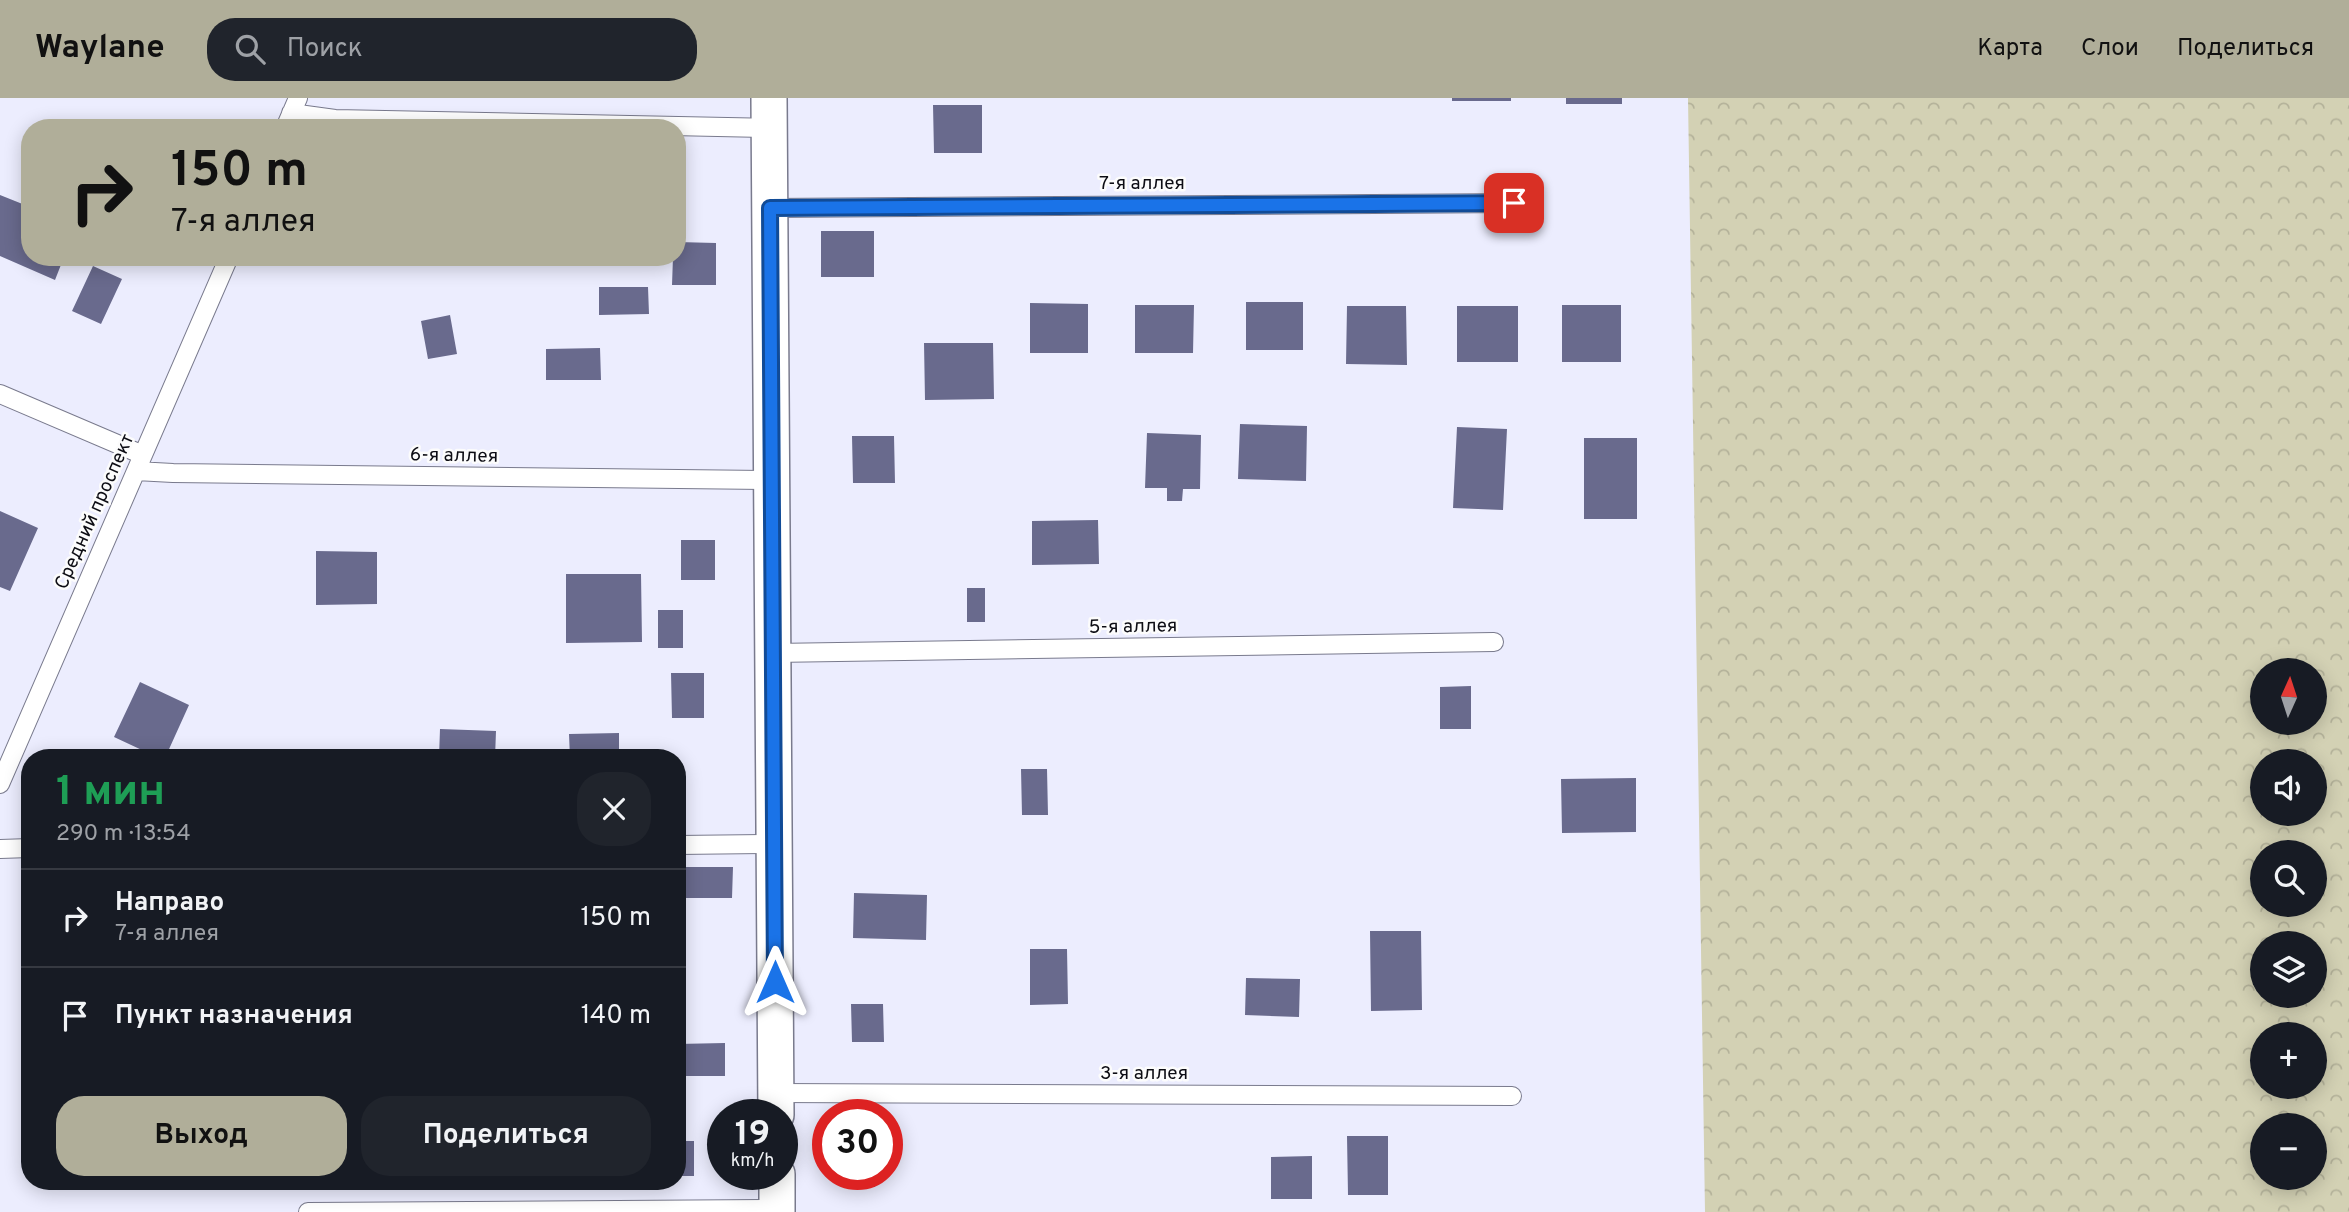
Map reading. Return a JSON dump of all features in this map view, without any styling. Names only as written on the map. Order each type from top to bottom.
[{"type":"street","points":[[769,113],[776,1099]]},
{"type":"street","points":[[776,1190],[777,1211]]},
{"type":"lane","points":[[292,113],[335,119],[769,113]]},
{"type":"lane","name":"7-я аллея","points":[[770,208],[1514,203]]},
{"type":"lane","name":"Средний проспект","points":[[0,784],[225,266]]},
{"type":"lane","points":[[0,394],[140,463]]},
{"type":"lane","name":"6-я аллея","points":[[140,463],[173,473],[772,481]]},
{"type":"lane","name":"5-я аллея","points":[[773,653],[1494,642]]},
{"type":"lane","points":[[686,845],[774,844]]},
{"type":"lane","points":[[0,849],[21,848]]},
{"type":"lane","name":"3-я аллея","points":[[798,1104],[1512,1096]]},
{"type":"lane","points":[[308,1212],[777,1211]]},
{"type":"green space","points":[[1688,98],[2349,98],[2349,1212],[1705,1212]]},
{"type":"building","points":[[1452,98],[1511,98],[1511,101],[1452,101]]},
{"type":"building","points":[[1566,98],[1622,98],[1622,104],[1566,104]]},
{"type":"building","points":[[933,105],[982,105],[982,153],[934,153]]},
{"type":"building","points":[[0,195],[21,203],[21,265],[0,256]]},
{"type":"building","points":[[821,231],[874,231],[874,277],[821,277]]},
{"type":"building","points":[[686,242],[716,243],[716,285],[672,285],[673,266],[686,266]]},
{"type":"building","points":[[23,266],[60,266],[55,280]]},
{"type":"building","points":[[93,266],[122,279],[101,324],[72,311]]},
{"type":"building","points":[[599,287],[648,287],[649,314],[599,315]]},
{"type":"building","points":[[1246,302],[1303,302],[1303,350],[1246,350]]},
{"type":"building","points":[[1030,303],[1088,304],[1088,353],[1030,353]]},
{"type":"building","points":[[1135,305],[1194,305],[1193,353],[1135,353]]},
{"type":"building","points":[[1562,305],[1621,305],[1621,362],[1562,362]]},
{"type":"building","points":[[1347,306],[1406,306],[1407,365],[1346,364]]},
{"type":"building","points":[[1457,306],[1518,306],[1518,362],[1457,362]]},
{"type":"building","points":[[450,315],[457,354],[428,359],[421,321]]},
{"type":"building","points":[[924,343],[993,343],[994,399],[925,400]]},
{"type":"building","points":[[600,348],[601,380],[546,380],[546,349]]},
{"type":"building","points":[[1240,424],[1307,426],[1306,481],[1238,479]]},
{"type":"building","points":[[1457,427],[1507,429],[1503,510],[1453,508]]},
{"type":"building","points":[[1147,433],[1201,435],[1200,489],[1183,489],[1182,501],[1167,501],[1167,488],[1145,488]]},
{"type":"building","points":[[852,436],[894,436],[895,483],[853,483]]},
{"type":"building","points":[[1584,438],[1637,438],[1637,519],[1584,519]]},
{"type":"building","points":[[0,511],[38,528],[10,591],[0,587]]},
{"type":"building","points":[[1098,520],[1099,564],[1032,565],[1032,521]]},
{"type":"building","points":[[681,540],[715,540],[715,580],[681,580]]},
{"type":"building","points":[[316,551],[377,552],[377,604],[316,605]]},
{"type":"building","points":[[566,574],[641,574],[642,642],[566,643]]},
{"type":"building","points":[[967,588],[985,588],[985,622],[967,622]]},
{"type":"building","points":[[658,610],[683,610],[683,648],[658,648]]},
{"type":"building","points":[[671,673],[704,673],[704,718],[672,718]]},
{"type":"building","points":[[140,682],[189,705],[169,749],[140,749],[114,737]]},
{"type":"building","points":[[1471,686],[1471,729],[1440,729],[1440,687]]},
{"type":"building","points":[[440,729],[496,731],[495,749],[439,749]]},
{"type":"building","points":[[619,733],[619,749],[570,749],[569,734]]},
{"type":"building","points":[[1021,769],[1047,769],[1048,815],[1022,815]]},
{"type":"building","points":[[1636,778],[1636,832],[1562,833],[1561,779]]},
{"type":"building","points":[[686,867],[733,867],[732,898],[686,898]]},
{"type":"building","points":[[854,893],[927,895],[926,940],[853,938]]},
{"type":"building","points":[[1370,931],[1421,931],[1422,1010],[1371,1011]]},
{"type":"building","points":[[1030,949],[1067,949],[1068,1004],[1030,1005]]},
{"type":"building","points":[[1246,978],[1300,979],[1299,1017],[1245,1015]]},
{"type":"building","points":[[851,1004],[883,1004],[884,1042],[852,1042]]},
{"type":"building","points":[[725,1043],[725,1076],[686,1076],[686,1044]]},
{"type":"building","points":[[1347,1136],[1388,1136],[1388,1195],[1348,1195]]},
{"type":"building","points":[[686,1141],[694,1141],[694,1176],[686,1176]]},
{"type":"building","points":[[1312,1156],[1312,1199],[1271,1199],[1271,1157]]},
{"type":"route","points":[[775,982],[770,208],[1514,203]]}]
